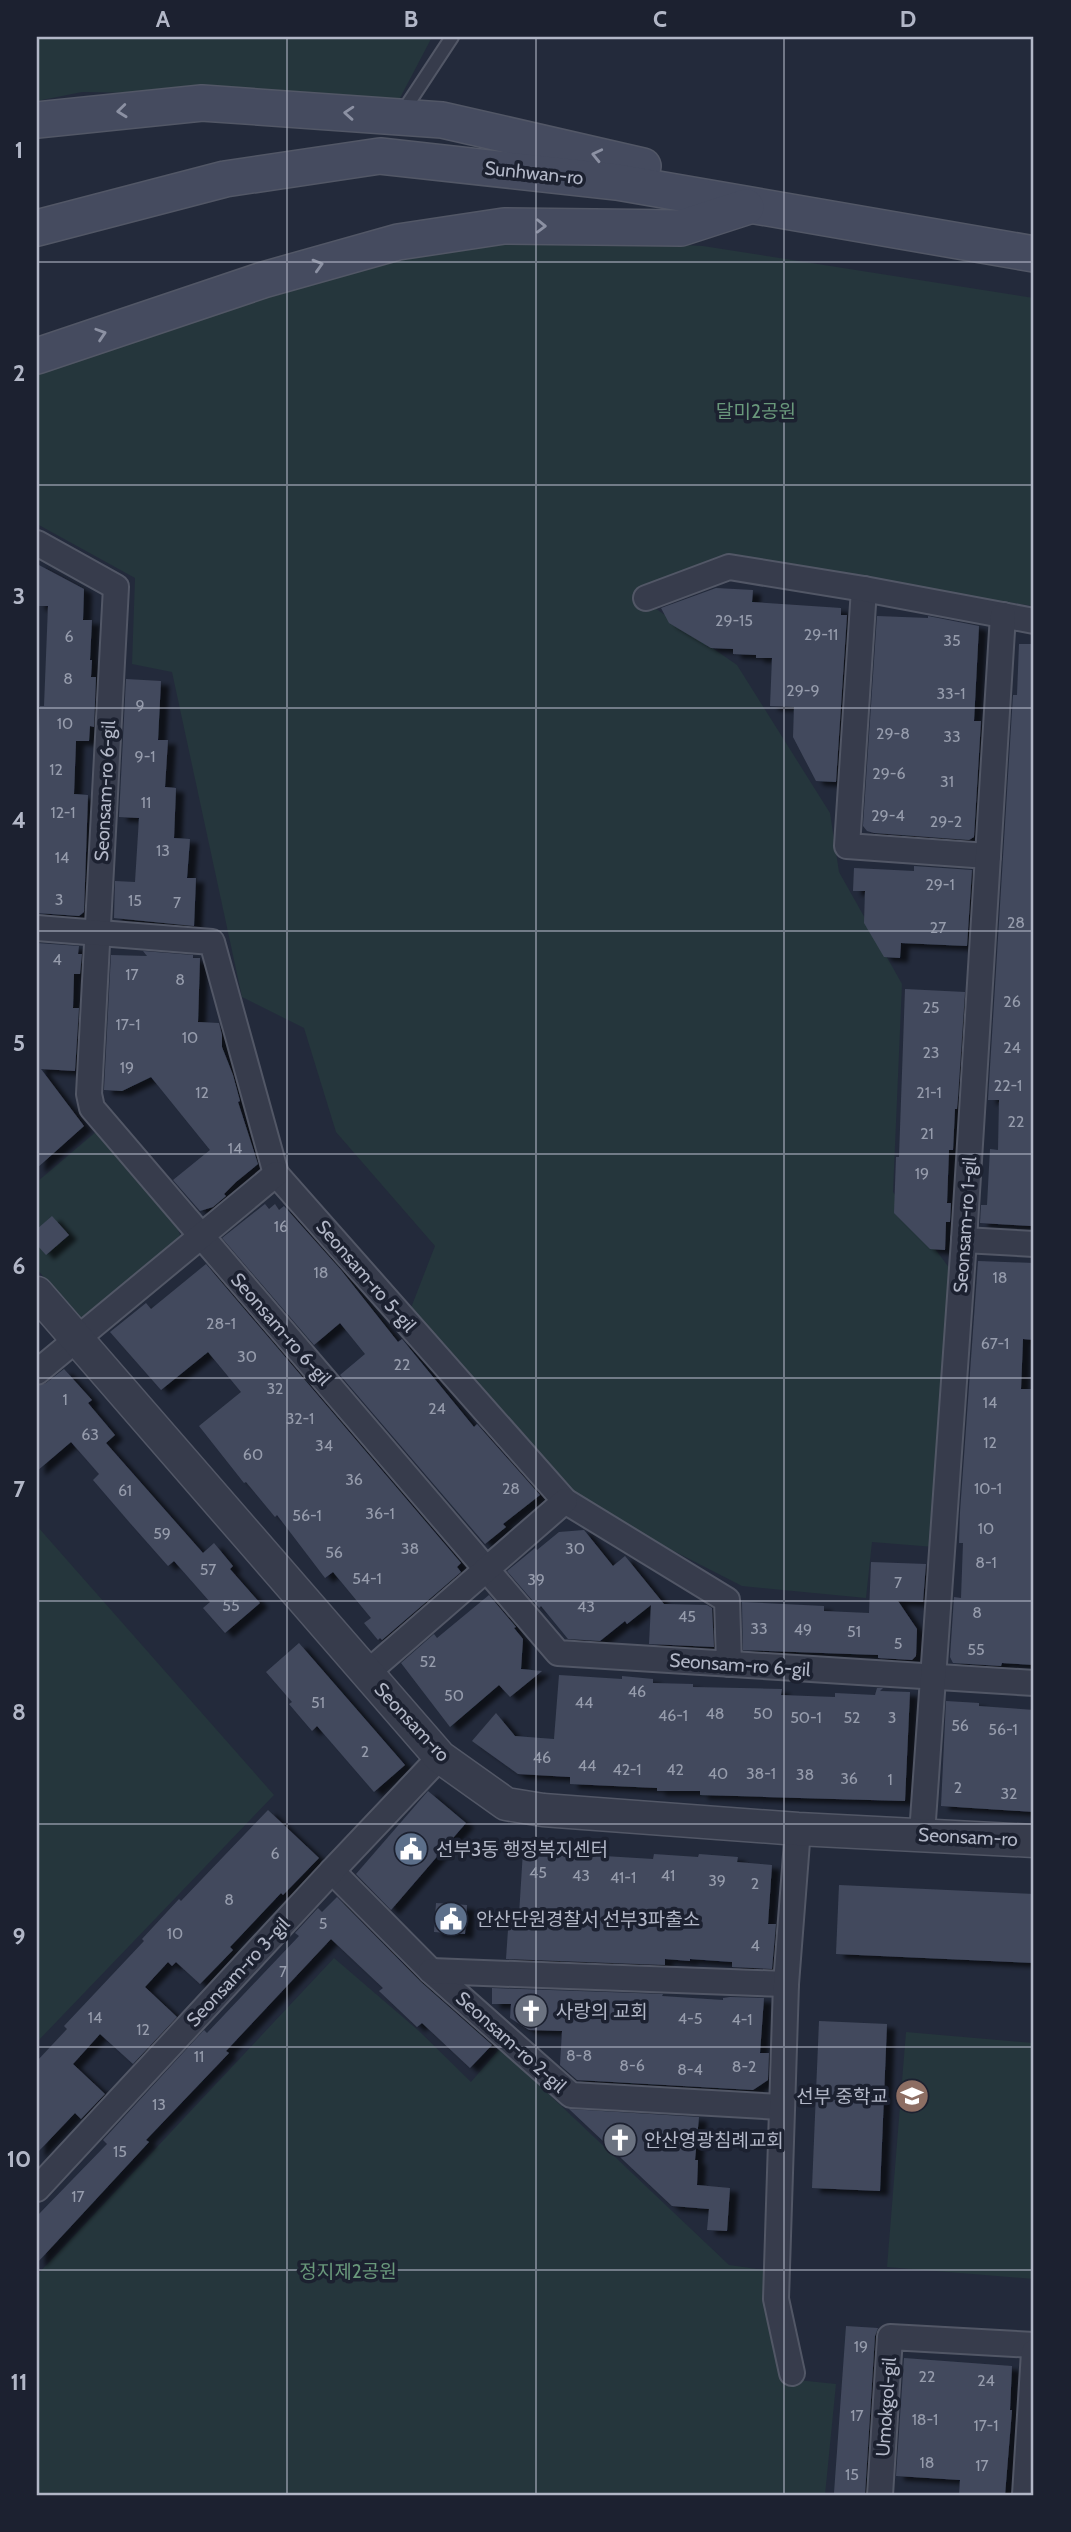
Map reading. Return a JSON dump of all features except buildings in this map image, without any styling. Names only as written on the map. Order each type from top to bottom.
[{"type":"main road","points":[[37,120],[202,103],[442,120],[721,184],[754,205]]},
{"type":"main road","name":"Sunhwan-ro","points":[[37,228],[225,179],[380,156],[617,182],[1034,254]]},
{"type":"main road","points":[[37,356],[263,280],[398,242],[504,226],[681,228],[754,205]]},
{"type":"street","name":"Seonsam-ro 6-gil","points":[[37,543],[116,587],[89,1094],[92,1108],[558,1653],[1034,1683]]},
{"type":"street","points":[[646,598],[729,567],[1034,621]]},
{"type":"street","points":[[864,589],[847,846],[988,856]]},
{"type":"street","name":"Seonsam-ro 1-gil","points":[[922,1834],[964,1240],[1003,615]]},
{"type":"street","name":"Seonsam-ro 5-gil","points":[[37,928],[212,942],[275,1174],[565,1501],[727,1600],[729,1664]]},
{"type":"street","points":[[37,1372],[275,1174]]},
{"type":"street","points":[[964,1240],[1034,1244]]},
{"type":"street","name":"Seonsam-ro","points":[[37,1293],[440,1757],[506,1804],[543,1810],[798,1829],[1034,1841]]},
{"type":"street","points":[[367,1673],[565,1501]]},
{"type":"street","name":"Seonsam-ro 3-gil","points":[[37,2189],[440,1757]]},
{"type":"street","points":[[792,2373],[776,2299],[780,2107],[786,1984],[797,1896],[798,1829]]},
{"type":"street","name":"Seonsam-ro 2-gil","points":[[332,1871],[431,1971],[571,2095],[780,2107]]},
{"type":"street","points":[[431,1971],[786,1984]]},
{"type":"street","name":"Umokgol-gil","points":[[880,2495],[890,2337],[1034,2346]]},
{"type":"street","points":[[1025,2495],[1034,2352]]},
{"type":"lane","points":[[400,117],[452,37]]},
{"type":"green space","points":[[37,37],[432,37],[400,98],[82,92],[37,101]]},
{"type":"green space","name":"달미2공원","points":[[492,235],[703,246],[1034,298],[1034,606],[726,563],[639,597],[737,665],[830,813],[839,872],[902,984],[893,1192],[950,1269],[934,1547],[872,1542],[866,1598],[742,1586],[578,1502],[409,1313],[435,1246],[336,1132],[304,1028],[242,997],[172,672],[132,664],[135,578],[37,524],[37,371],[257,294]]},
{"type":"green space","points":[[98,1130],[175,1220],[180,1235],[174,1250],[84,1325],[37,1269],[37,1182]]},
{"type":"green space","points":[[37,1526],[274,1795],[37,2042]]},
{"type":"green space","name":"정지제2공원","points":[[334,1958],[419,2031],[471,2082],[500,2048],[729,2265],[770,2271],[788,2379],[836,2384],[825,2495],[37,2495],[37,2275]]},
{"type":"green space","points":[[906,2032],[1034,2043],[1034,2279],[887,2267]]},
{"type":"place","name":"선부3동 행정복지센터","points":[[411,1849]]},
{"type":"place","name":"안산단원경찰서 선부3파출소","points":[[451,1919]]},
{"type":"place","name":"사랑의 교회","points":[[531,2011]]},
{"type":"place","name":"선부 중학교","points":[[912,2096]]},
{"type":"place","name":"안산영광침례교회","points":[[620,2140]]}]
